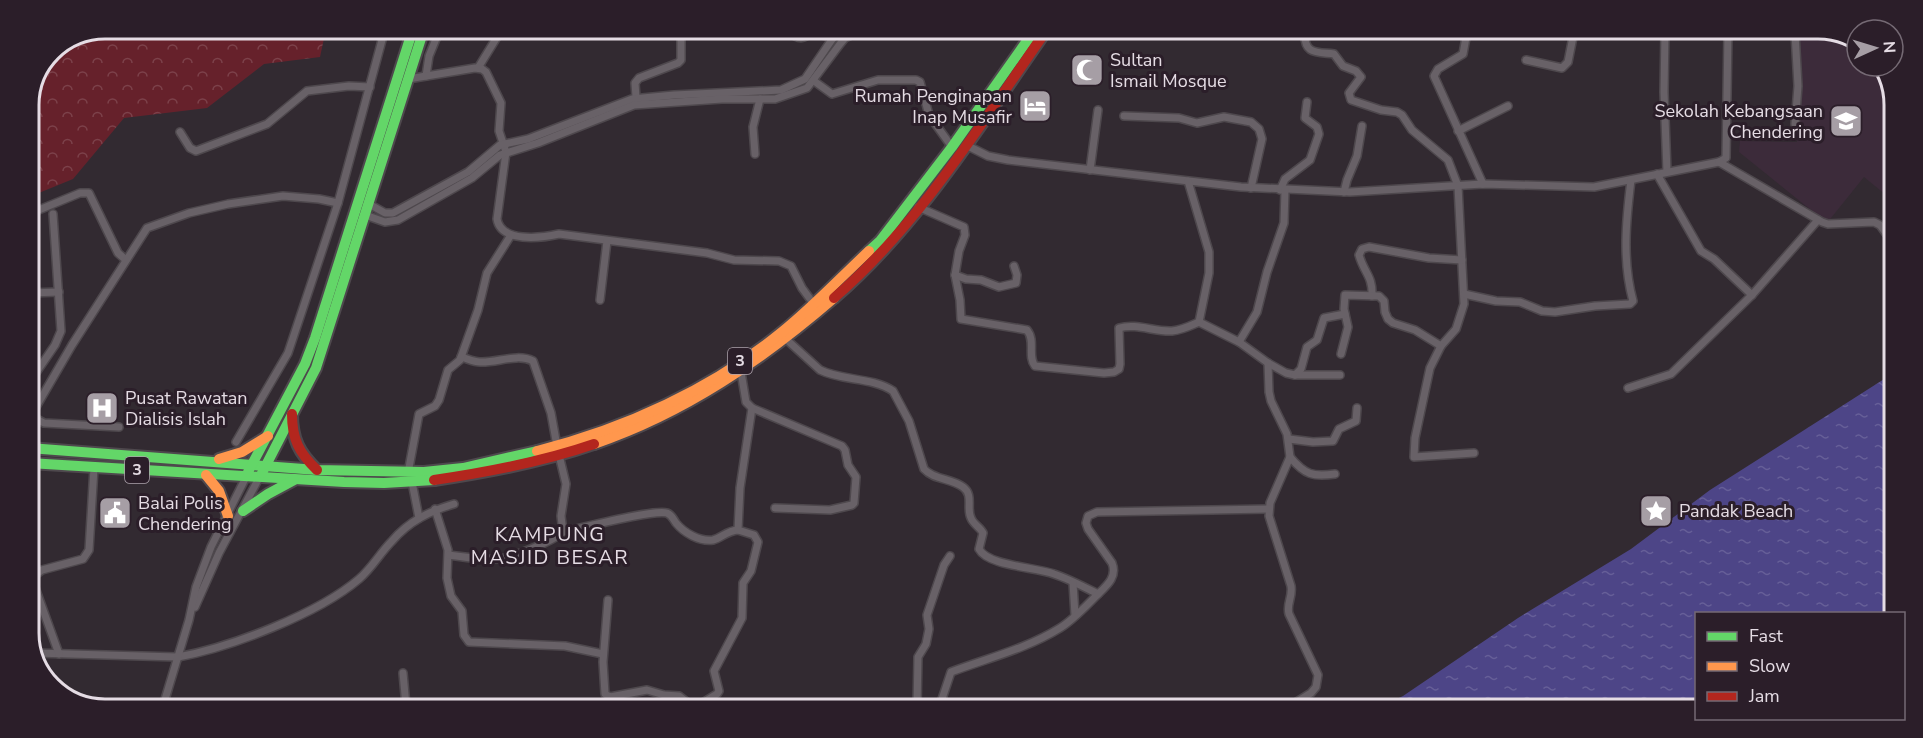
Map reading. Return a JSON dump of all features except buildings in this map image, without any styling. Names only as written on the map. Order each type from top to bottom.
[{"type":"main road","points":[[246,477],[304,364],[322,317],[410,39]]},
{"type":"main road","points":[[259,478],[316,368],[421,39]]},
{"type":"main road","name":"3","points":[[557,450],[638,418],[669,403],[754,352],[782,332],[879,241],[952,147],[1028,39]]},
{"type":"main road","name":"3","points":[[39,464],[353,483],[410,477],[557,450],[641,427],[677,410],[741,372],[787,340],[819,313],[890,243],[966,145],[1040,39]]},
{"type":"main road","points":[[292,414],[295,446],[317,470]]},
{"type":"main road","points":[[200,461],[227,457],[251,447],[268,436]]},
{"type":"main road","name":"3","points":[[39,449],[410,477]]},
{"type":"main road","points":[[206,475],[219,491],[228,516]]},
{"type":"main road","points":[[243,511],[268,494],[295,480]]},
{"type":"street","points":[[236,442],[288,353],[338,203],[382,39]]},
{"type":"street","points":[[426,76],[429,56],[436,39]]},
{"type":"street","points":[[478,68],[496,39]]},
{"type":"street","points":[[636,98],[635,83],[639,78],[681,60],[681,39]]},
{"type":"street","points":[[367,209],[393,213],[468,172],[504,144],[528,139],[636,98],[781,90],[805,79],[832,39]]},
{"type":"street","points":[[367,209],[385,222],[398,220],[472,178],[492,160],[506,152],[538,143],[634,105],[783,97],[807,88],[844,39]]},
{"type":"street","points":[[1305,39],[1311,50],[1317,54],[1334,54],[1345,68],[1355,70],[1360,75],[1349,93],[1351,100],[1402,115],[1412,130],[1448,160],[1458,186],[1464,294],[1462,316],[1456,329],[1441,346],[1430,368],[1415,438],[1414,457],[1474,453]]},
{"type":"street","points":[[1466,39],[1463,54],[1438,69],[1434,76],[1483,184]]},
{"type":"street","points":[[1526,60],[1562,69],[1568,62],[1573,39]]},
{"type":"street","points":[[1665,39],[1666,172]]},
{"type":"street","points":[[966,145],[996,158],[1251,188],[1344,192],[1483,184],[1594,187],[1719,162],[1726,158],[1728,39]]},
{"type":"street","points":[[1795,39],[1798,86],[1795,124]]},
{"type":"street","points":[[408,79],[478,68],[486,72],[500,96],[502,109],[499,131],[506,152],[497,219],[500,229],[511,235],[544,237],[559,234],[707,252],[734,260],[769,260],[786,263],[813,303]]},
{"type":"street","points":[[814,81],[832,94],[878,80],[916,80],[920,82],[929,115],[952,147]]},
{"type":"street","points":[[180,132],[190,148],[196,151],[267,124],[307,91],[349,86],[370,87]]},
{"type":"street","points":[[755,154],[753,127],[760,99]]},
{"type":"street","points":[[1239,342],[1257,312],[1267,272],[1284,223],[1287,190],[1285,179],[1310,160],[1319,134],[1317,127],[1305,118],[1307,102]]},
{"type":"street","points":[[1458,131],[1508,106]]},
{"type":"street","points":[[1090,170],[1098,110]]},
{"type":"street","points":[[1124,116],[1179,118],[1197,123],[1224,117],[1251,122],[1259,129],[1262,139],[1251,188]]},
{"type":"street","points":[[1344,192],[1357,156],[1362,126]]},
{"type":"street","points":[[1719,162],[1818,220],[1828,224],[1874,222],[1884,231]]},
{"type":"street","points":[[1657,174],[1701,251],[1714,259],[1752,295]]},
{"type":"street","points":[[1464,294],[1496,301],[1520,302],[1542,311],[1555,312],[1630,304],[1633,301],[1626,273],[1625,230],[1631,180]]},
{"type":"street","points":[[1188,181],[1209,252],[1209,273],[1199,322]]},
{"type":"street","points":[[39,210],[80,194],[89,193],[116,249],[126,260]]},
{"type":"street","points":[[39,400],[147,228],[189,213],[228,204],[283,196],[338,203]]},
{"type":"street","points":[[918,207],[964,227],[965,235],[959,251],[955,276],[962,319],[1027,330],[1031,337],[1032,362],[1035,366],[1114,372],[1119,369],[1120,364],[1119,328],[1136,326],[1170,331],[1199,322],[1239,342],[1268,363],[1295,375],[1340,375]]},
{"type":"street","points":[[39,368],[55,345],[61,331],[53,214]]},
{"type":"street","points":[[1628,388],[1671,374],[1752,295],[1818,220]]},
{"type":"street","points":[[419,518],[410,477],[419,414],[435,406],[439,400],[448,370],[458,363],[461,357],[478,310],[487,273],[511,235]]},
{"type":"street","points":[[600,300],[607,241]]},
{"type":"street","points":[[607,255],[620,242]]},
{"type":"street","points":[[1372,296],[1372,281],[1365,272],[1359,255],[1362,249],[1462,260]]},
{"type":"street","points":[[955,276],[1003,287],[1016,283],[1017,275],[1014,266]]},
{"type":"street","points":[[39,293],[60,292]]},
{"type":"street","points":[[1341,354],[1348,327],[1345,295],[1379,296],[1383,299],[1388,319],[1393,323],[1415,330],[1441,346]]},
{"type":"street","points":[[1295,375],[1304,362],[1307,347],[1317,340],[1324,318],[1345,314]]},
{"type":"street","points":[[787,340],[826,373],[854,378],[893,392],[909,421],[924,469],[935,476],[949,479],[966,490],[972,521],[983,532],[979,549],[982,555],[996,561],[1049,572],[1098,594]]},
{"type":"street","points":[[461,357],[478,362],[500,358],[533,361],[551,413],[566,484],[561,516],[563,532]]},
{"type":"street","points":[[1268,363],[1271,401],[1289,439],[1290,457],[1269,509],[1269,516],[1291,586],[1289,614],[1318,675],[1316,687],[1301,699]]},
{"type":"street","points":[[741,372],[746,402],[752,408],[842,446],[848,465],[856,477],[852,505],[830,510],[775,508]]},
{"type":"street","points":[[738,530],[740,488],[752,408]]},
{"type":"street","points":[[1289,439],[1313,442],[1333,441],[1339,429],[1356,421],[1357,408]]},
{"type":"street","points":[[39,421],[119,427]]},
{"type":"street","points":[[1290,457],[1300,468],[1311,474],[1319,476],[1335,474]]},
{"type":"street","points":[[39,572],[83,560],[87,556],[94,468]]},
{"type":"street","points":[[165,699],[189,621],[196,587],[211,547],[246,477]]},
{"type":"street","points":[[189,621],[219,553],[259,478]]},
{"type":"street","points":[[43,653],[178,657],[201,652],[268,629],[332,599],[358,579],[391,541],[419,518],[435,509],[454,504]]},
{"type":"street","points":[[435,509],[449,555],[447,578],[451,596],[462,610],[464,634],[469,642],[565,646],[603,654]]},
{"type":"street","points":[[942,699],[951,672],[1024,647],[1059,628],[1113,579],[1115,569],[1088,529],[1086,524],[1088,516],[1097,512],[1269,509]]},
{"type":"street","points":[[449,555],[503,558],[554,539],[563,532],[645,514],[669,514],[689,534],[698,538],[711,540],[727,531],[738,530],[751,533],[758,542],[752,571],[743,583],[742,618],[714,671],[719,691],[709,699]]},
{"type":"street","points":[[918,699],[918,662],[929,629],[927,615],[944,565],[950,556]]},
{"type":"street","points":[[1073,583],[1075,615]]},
{"type":"street","points":[[39,599],[59,654]]},
{"type":"street","points":[[608,600],[603,654],[604,690],[607,696],[647,690],[664,696],[679,696],[683,699]]},
{"type":"street","points":[[403,673],[405,699]]},
{"type":"shaded area","name":"Sekolah Kebangsaan Chendering","points":[[1798,39],[1827,40],[1845,46],[1845,78],[1878,78],[1883,92],[1884,193],[1864,177],[1827,223],[1739,152],[1740,141],[1797,142],[1800,84]]},
{"type":"green space","points":[[105,39],[324,39],[320,57],[264,64],[207,108],[124,118],[73,179],[39,193],[40,92],[50,68],[68,50],[92,40]]},
{"type":"water","points":[[1884,379],[1884,612],[1695,612],[1695,699],[1397,699],[1518,618],[1631,549],[1710,490]]},
{"type":"traffic: fast","points":[[248,472],[305,364],[315,338],[410,39]]},
{"type":"traffic: fast","points":[[262,473],[316,368],[421,39]]},
{"type":"traffic: fast","points":[[869,251],[880,241],[952,147],[1028,39]]},
{"type":"traffic: fast","points":[[39,449],[317,470],[424,472],[463,468],[537,451]]},
{"type":"traffic: fast","points":[[39,464],[344,482],[384,483],[434,480]]},
{"type":"traffic: fast","points":[[243,511],[294,480]]},
{"type":"traffic: slow","points":[[537,451],[635,419],[727,372],[782,332],[816,303],[869,251]]},
{"type":"traffic: slow","points":[[594,444],[660,417],[721,383],[779,343],[834,298]]},
{"type":"traffic: slow","points":[[219,459],[242,452],[268,436]]},
{"type":"traffic: slow","points":[[206,475],[219,491],[228,516]]},
{"type":"traffic: jam","points":[[834,298],[865,269],[922,205],[1040,39]]},
{"type":"traffic: jam","points":[[292,414],[293,431],[298,445],[317,470]]},
{"type":"traffic: jam","points":[[434,480],[515,466],[594,444]]},
{"type":"place","name":"Sultan Ismail Mosque","points":[[1087,70]]},
{"type":"place","name":"Rumah Penginapan Inap Musafir","points":[[1035,106]]},
{"type":"place","name":"Sekolah Kebangsaan Chendering","points":[[1846,121]]},
{"type":"place","name":"Pusat Rawatan Dialisis Islah","points":[[102,408]]},
{"type":"place","name":"Pandak Beach","points":[[1656,511]]},
{"type":"place","name":"Balai Polis Chendering","points":[[115,513]]},
{"type":"district","name":"KAMPUNG MASJID BESAR","points":[[550,546]]}]
